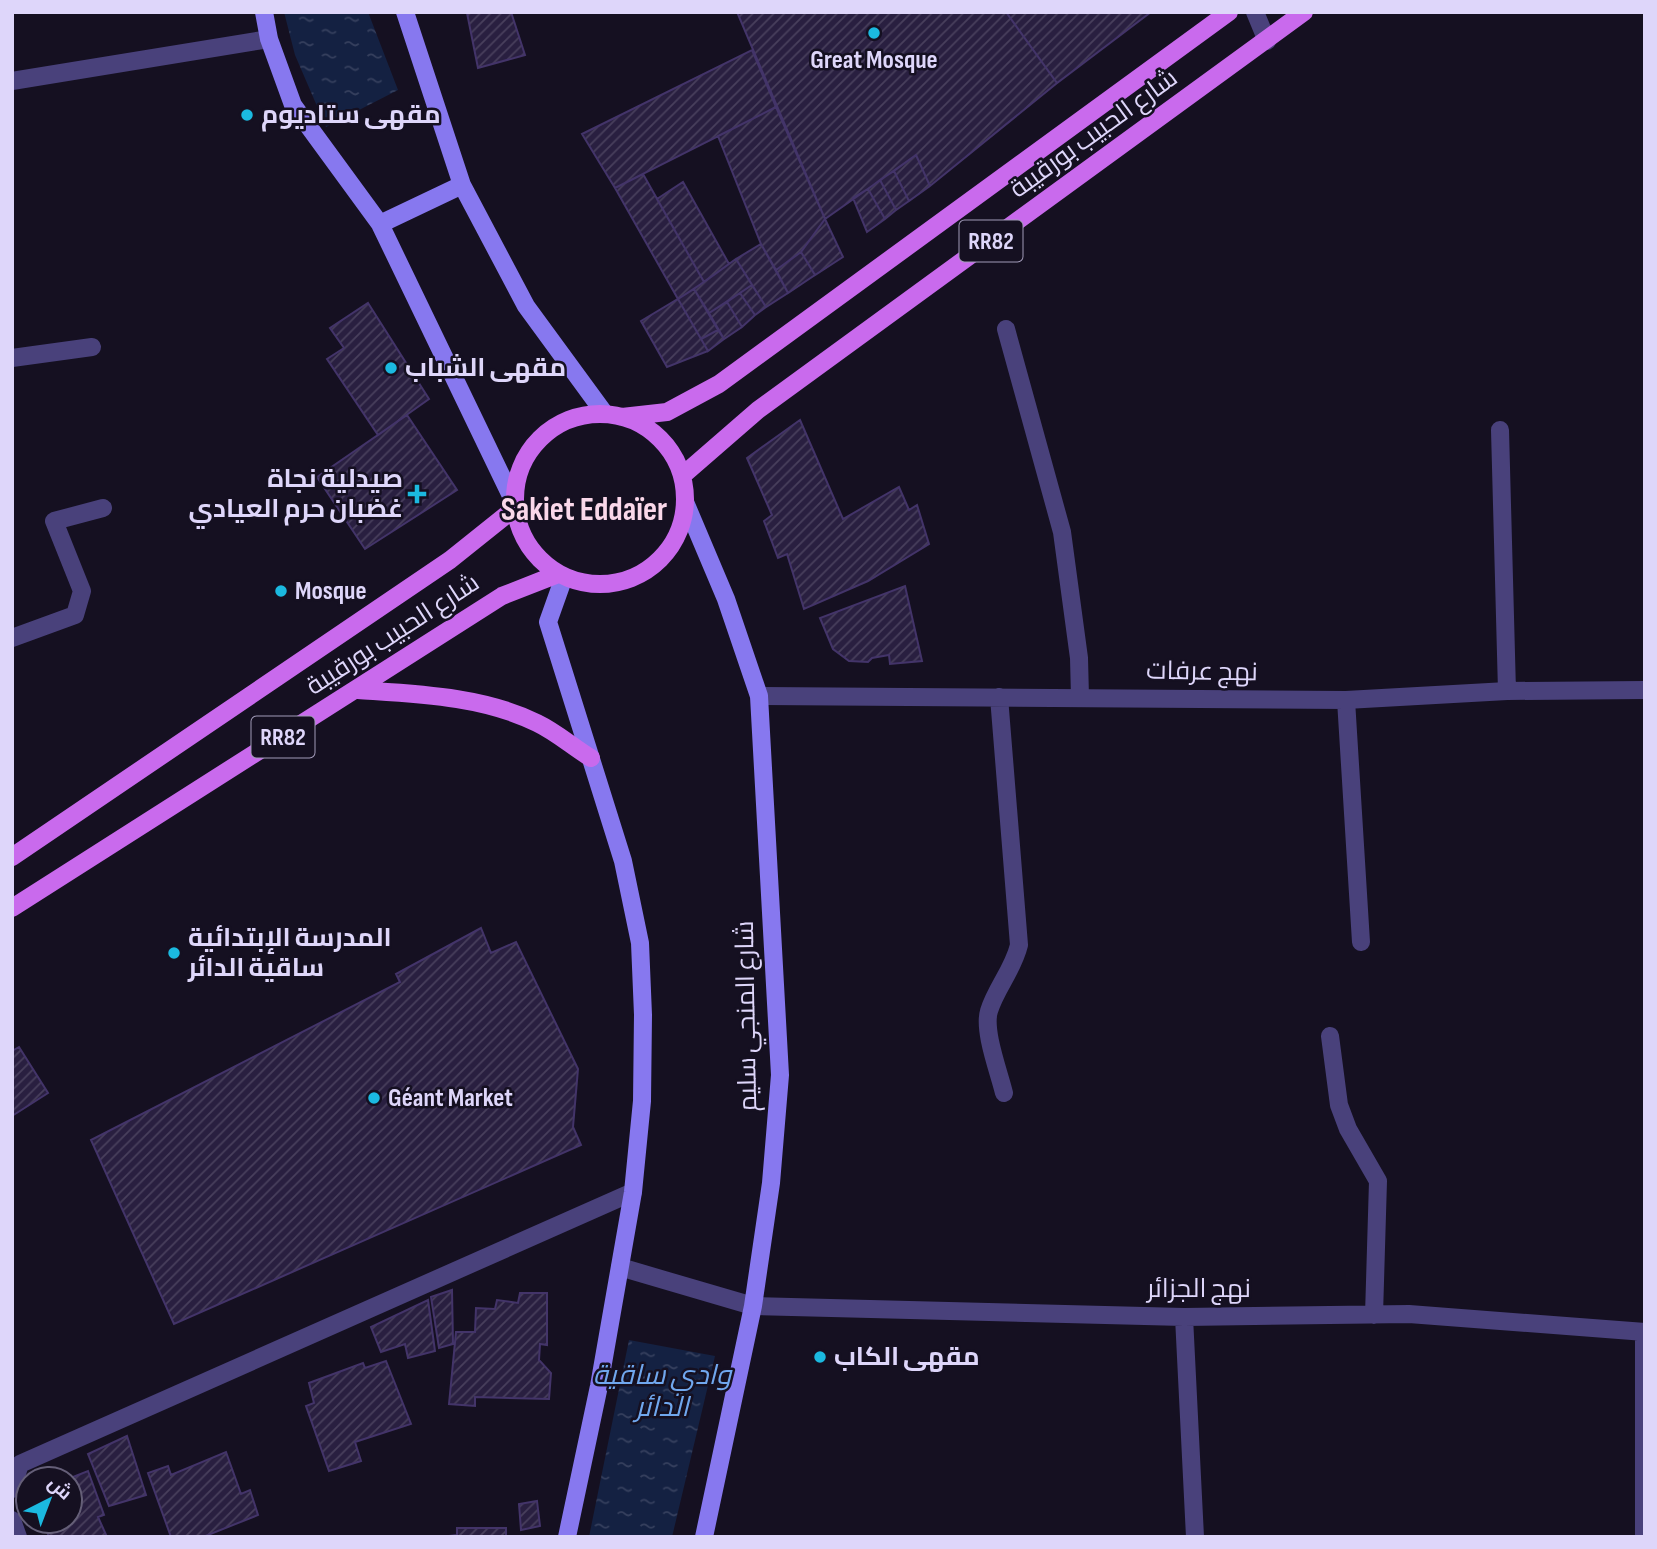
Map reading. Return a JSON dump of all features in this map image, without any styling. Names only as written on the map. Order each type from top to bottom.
[{"type":"main road","points":[[264,12],[269,39],[293,105],[380,224],[514,505],[528,546],[561,575],[584,583],[606,585],[626,581],[645,572],[662,558],[674,542],[682,523],[685,502],[682,476],[666,445],[639,423],[614,415],[526,306],[462,185],[405,12]]},
{"type":"main road","name":"شارع الحبيب بورقيبة","points":[[12,858],[450,560],[514,505],[522,462],[540,438],[565,421],[585,415],[667,412],[719,384],[1229,12]]},
{"type":"main road","name":"شارع الحبيب بورقيبة","points":[[682,476],[758,410],[1304,12]]},
{"type":"main road","points":[[380,224],[462,185]]},
{"type":"main road","name":"شارع المنجي سليم","points":[[685,502],[726,599],[759,696],[780,1075],[771,1183],[753,1306],[704,1537]]},
{"type":"main road","points":[[561,575],[548,622],[623,861],[640,943],[642,1101],[633,1192],[567,1537]]},
{"type":"main road","name":"شارع الحبيب بورقيبة","points":[[12,908],[502,596],[561,575]]},
{"type":"main road","points":[[358,690],[429,695],[503,710],[537,723],[591,758]]},
{"type":"street","points":[[1255,12],[1267,41]]},
{"type":"street","points":[[12,81],[269,39]]},
{"type":"street","points":[[1006,329],[1062,532],[1079,657],[1080,697]]},
{"type":"street","points":[[12,358],[92,347]]},
{"type":"street","points":[[1500,430],[1507,691]]},
{"type":"street","points":[[12,638],[75,615],[82,592],[54,521],[103,508]]},
{"type":"street","name":"نهج عرفات","points":[[759,696],[1346,700],[1507,691],[1645,690]]},
{"type":"street","points":[[999,697],[1018,945],[1009,973],[988,1012],[987,1025],[1004,1093]]},
{"type":"street","points":[[1346,700],[1361,942]]},
{"type":"street","points":[[1330,1036],[1339,1105],[1348,1129],[1378,1181],[1374,1315]]},
{"type":"street","points":[[12,1489],[20,1464],[633,1192]]},
{"type":"street","name":"نهج الجزائر","points":[[620,1267],[753,1306],[1184,1317],[1409,1314],[1645,1332]]},
{"type":"street","points":[[1184,1317],[1195,1537]]},
{"type":"street","points":[[1644,1537],[1645,1332]]},
{"type":"street","points":[[12,1520],[18,1537]]},
{"type":"water","points":[[284,12],[368,12],[398,90],[326,127],[295,55]]},
{"type":"water","name":"وادي ساقية الدائر","points":[[629,1340],[715,1356],[672,1537],[589,1537]]},
{"type":"building","points":[[511,12],[525,55],[478,68],[467,13]]},
{"type":"building","points":[[737,12],[1006,12],[1057,83],[930,186],[916,155],[825,219]]},
{"type":"building","points":[[1006,12],[1151,12],[1057,83]]},
{"type":"building","points":[[752,50],[776,107],[615,188],[582,134]]},
{"type":"building","points":[[776,107],[825,219],[801,252],[776,270],[761,244],[718,136]]},
{"type":"building","points":[[916,155],[930,186],[909,201],[894,171]]},
{"type":"building","points":[[894,171],[909,201],[896,210],[880,180]]},
{"type":"building","points":[[643,174],[704,282],[678,299],[615,188]]},
{"type":"building","points":[[880,180],[896,210],[885,219],[868,189]]},
{"type":"building","points":[[683,182],[729,264],[704,282],[657,199]]},
{"type":"building","points":[[868,189],[885,219],[867,232],[853,198]]},
{"type":"building","points":[[825,219],[843,257],[815,275],[801,252]]},
{"type":"building","points":[[761,244],[788,293],[766,307],[736,259]]},
{"type":"building","points":[[801,252],[815,275],[788,293],[776,270]]},
{"type":"building","points":[[736,259],[752,285],[709,313],[694,289]]},
{"type":"building","points":[[752,285],[766,307],[755,315],[740,293]]},
{"type":"building","points":[[694,289],[718,330],[701,339],[678,299]]},
{"type":"building","points":[[740,293],[755,315],[742,327],[727,302]]},
{"type":"building","points":[[678,299],[708,351],[667,367],[641,321]]},
{"type":"building","points":[[727,302],[742,327],[724,339],[709,313]]},
{"type":"building","points":[[368,303],[429,399],[378,435],[327,359],[344,348],[330,328]]},
{"type":"building","points":[[718,330],[724,339],[708,351],[701,339]]},
{"type":"building","points":[[407,415],[457,490],[365,549],[317,477]]},
{"type":"building","points":[[800,420],[843,519],[899,487],[909,510],[917,505],[929,544],[868,581],[804,609],[787,554],[778,558],[764,521],[772,515],[747,458]]},
{"type":"building","points":[[905,586],[922,661],[890,664],[889,655],[872,658],[868,662],[849,661],[833,649],[820,618]]},
{"type":"building","name":"Géant Market","points":[[481,928],[491,953],[516,942],[578,1069],[573,1127],[581,1145],[174,1324],[91,1140],[400,982],[396,974]]},
{"type":"building","points":[[19,1047],[48,1093],[12,1116],[12,1051]]},
{"type":"building","points":[[452,1290],[453,1344],[439,1348],[431,1297]]},
{"type":"building","points":[[520,1293],[547,1293],[547,1345],[540,1344],[539,1360],[551,1373],[549,1399],[475,1397],[475,1406],[449,1404],[456,1332],[475,1332],[476,1308],[495,1309],[497,1300],[518,1303]]},
{"type":"building","points":[[428,1300],[435,1351],[408,1358],[405,1344],[381,1352],[371,1327]]},
{"type":"building","points":[[386,1361],[411,1424],[355,1442],[361,1461],[329,1471],[306,1406],[314,1403],[309,1383],[363,1363],[365,1368]]},
{"type":"building","points":[[127,1436],[146,1495],[109,1506],[88,1454]]},
{"type":"building","points":[[226,1452],[241,1494],[250,1490],[258,1515],[203,1537],[171,1537],[148,1473],[168,1466],[171,1475]]},
{"type":"building","points":[[88,1471],[104,1515],[98,1517],[107,1537],[49,1537],[48,1535],[84,1535],[84,1473]]},
{"type":"building","points":[[537,1501],[540,1526],[521,1530],[519,1504]]},
{"type":"building","points":[[457,1528],[506,1528],[506,1537],[441,1537],[457,1535]]},
{"type":"place","name":"Great Mosque","points":[[874,33]]},
{"type":"place","name":"مقهى ستاديوم","points":[[247,115]]},
{"type":"place","name":"مقهى الشباب","points":[[391,368]]},
{"type":"place","name":"صيدلية نجاة غضبان حرم العيادي","points":[[417,494]]},
{"type":"place","name":"Mosque","points":[[281,591]]},
{"type":"place","name":"المدرسة الإبتدائية ساقية الدائر","points":[[174,953]]},
{"type":"place","name":"Géant Market","points":[[374,1098]]},
{"type":"place","name":"مقهى الكاب","points":[[820,1357]]},
{"type":"district","name":"Sakiet Eddaïer","points":[[584,510]]}]
